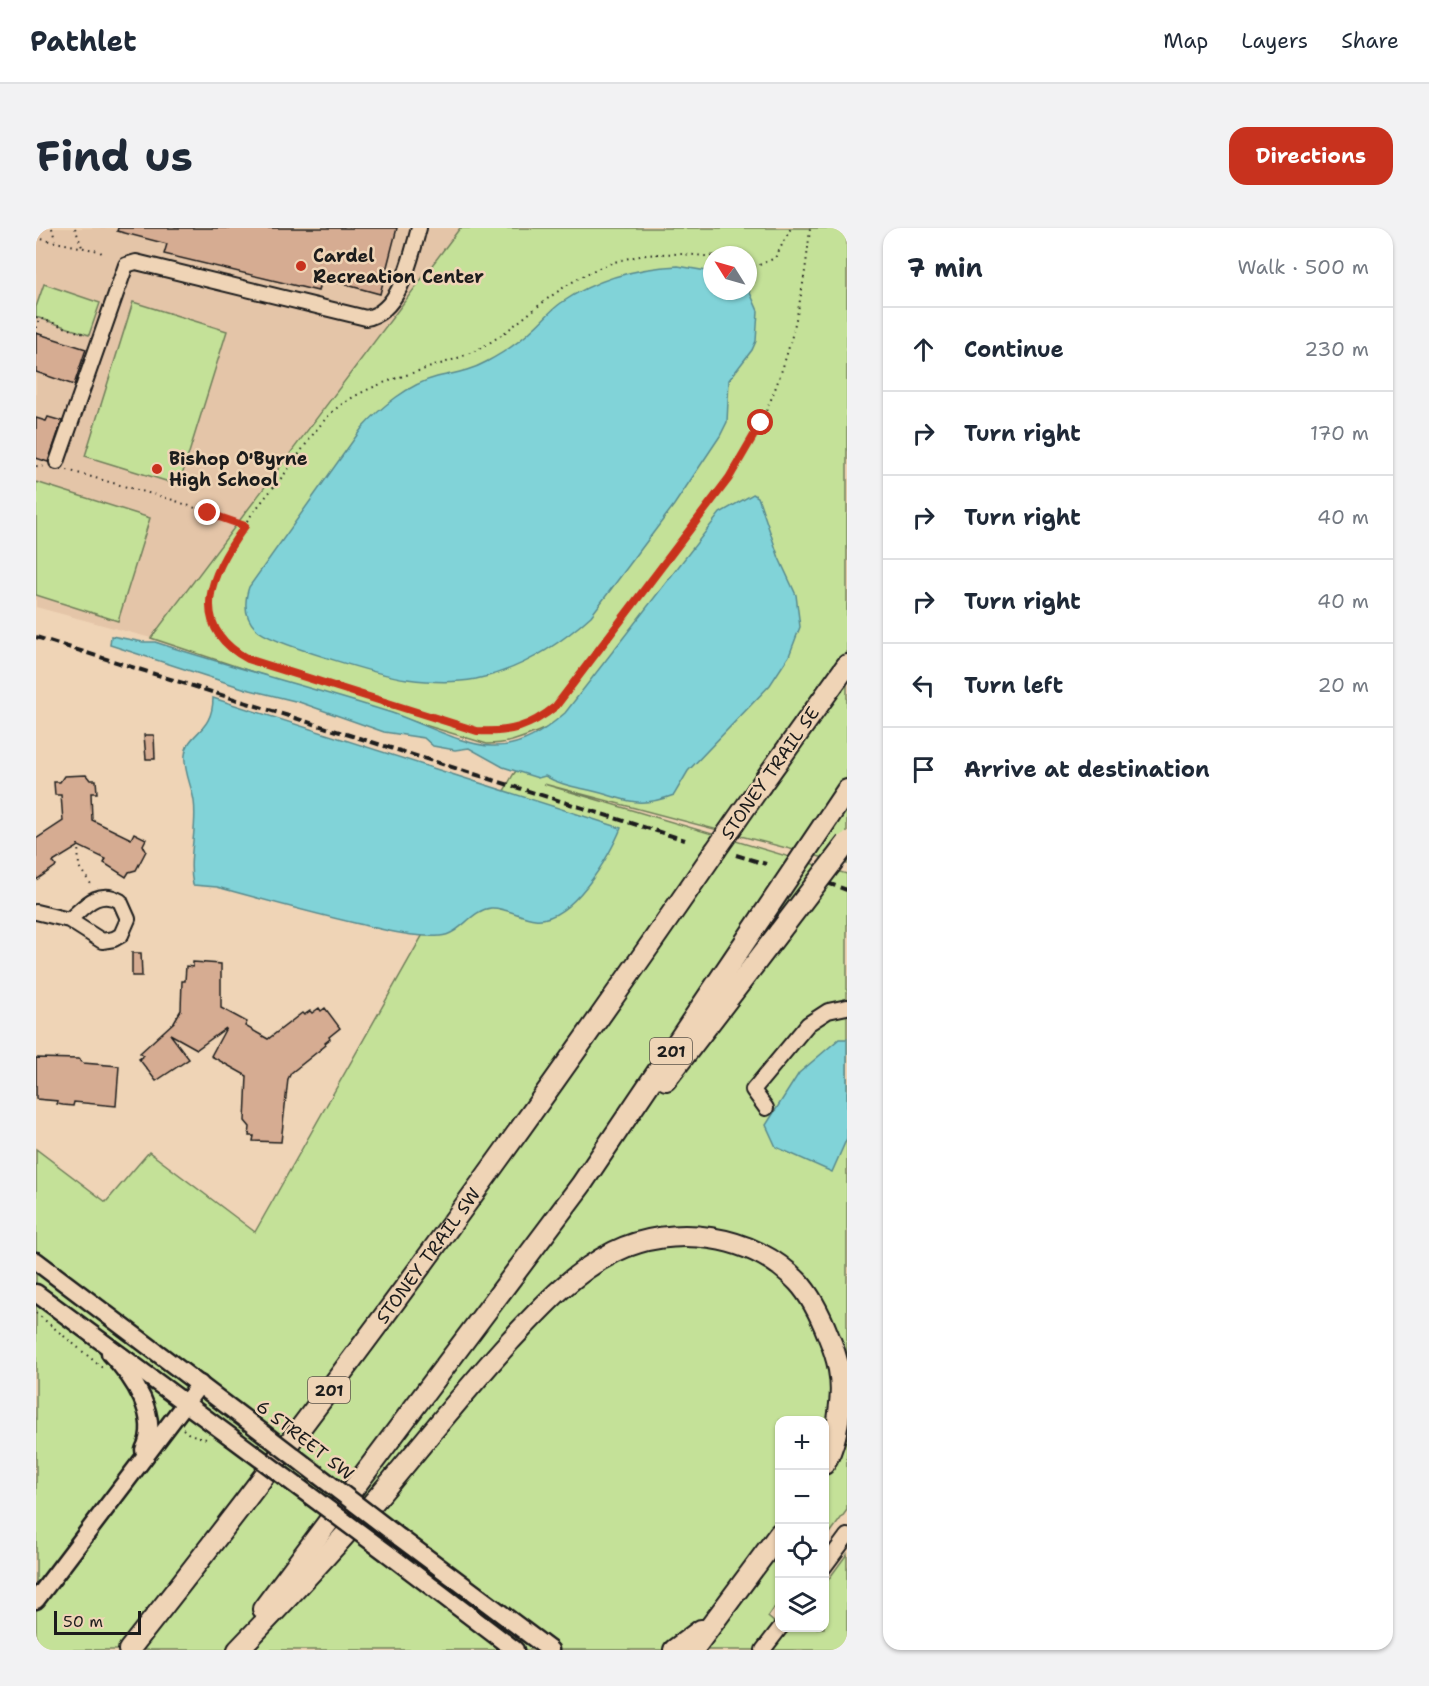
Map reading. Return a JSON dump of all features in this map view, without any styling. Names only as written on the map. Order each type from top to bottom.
[{"type":"highway","points":[[796,734],[847,651]]},
{"type":"highway","name":"STONEY TRAIL SE","points":[[715,851],[847,665]]},
{"type":"highway","name":"201","points":[[232,1650],[581,1185],[842,798]]},
{"type":"highway","points":[[581,1185],[701,1036],[847,843]]},
{"type":"highway","name":"STONEY TRAIL SW","points":[[129,1650],[323,1397],[505,1152],[715,851]]},
{"type":"highway","points":[[238,1650],[320,1565],[484,1369],[544,1302],[598,1262],[644,1240],[677,1235],[708,1237],[765,1255],[800,1283],[820,1314],[840,1370],[839,1422],[829,1452]]},
{"type":"highway","points":[[693,1650],[775,1540]]},
{"type":"highway","points":[[674,1650],[711,1622],[729,1603]]},
{"type":"main road","name":"6 STREET SW","points":[[36,1261],[550,1650]]},
{"type":"main road","points":[[36,1293],[186,1402],[515,1650]]},
{"type":"main road","points":[[92,1333],[132,1383],[149,1419],[148,1442],[123,1485]]},
{"type":"main road","points":[[36,1600],[200,1384]]},
{"type":"street","points":[[60,465],[123,269],[136,262],[360,317],[373,316],[383,310],[404,282],[419,228]]},
{"type":"street","points":[[36,912],[69,920]]},
{"type":"street","points":[[766,1108],[753,1090],[808,1024],[828,1011],[847,1007]]},
{"type":"street","points":[[829,1561],[847,1536]]},
{"type":"street","points":[[763,1650],[777,1632]]},
{"type":"path","points":[[52,228],[55,240]]},
{"type":"path","points":[[75,228],[82,246]]},
{"type":"path","points":[[757,266],[776,258],[791,228]]},
{"type":"path","points":[[703,256],[675,252],[632,256],[602,265],[550,297],[512,328],[470,353],[365,389],[336,409],[245,526],[220,562],[210,588],[213,621],[220,638],[233,650],[248,659],[477,731],[514,731],[535,723],[556,706],[729,478],[761,423],[793,335],[807,263],[810,228]]},
{"type":"path","points":[[36,237],[82,246],[99,251],[103,255]]},
{"type":"path","points":[[36,328],[37,318],[99,339]]},
{"type":"path","points":[[60,465],[173,500],[245,526]]},
{"type":"path","points":[[78,844],[79,867],[93,887]]},
{"type":"path","points":[[36,1313],[108,1373]]},
{"type":"path","points":[[181,1427],[189,1434],[214,1442]]},
{"type":"shaded area","name":"Bishop O'Byrne High School","points":[[36,228],[460,228],[151,638],[36,607]]},
{"type":"green space","points":[[460,228],[847,228],[847,864],[544,784],[847,874],[847,1510],[829,1535],[829,1416],[775,1416],[775,1607],[768,1617],[775,1623],[775,1632],[829,1632],[829,1579],[847,1554],[847,1650],[36,1650],[36,1149],[106,1202],[149,1152],[255,1232],[513,775],[550,727],[513,741],[487,744],[280,681],[151,638]]},
{"type":"green space","points":[[44,284],[100,303],[89,335],[36,317],[36,307]]},
{"type":"green space","points":[[133,302],[227,331],[179,485],[85,456]]},
{"type":"green space","points":[[36,482],[150,518],[118,621],[36,595]]},
{"type":"water","points":[[678,266],[703,270],[703,300],[753,300],[758,311],[756,341],[752,350],[729,380],[727,422],[720,436],[674,505],[591,616],[579,627],[523,663],[476,679],[442,682],[394,677],[353,666],[282,642],[256,629],[246,609],[249,587],[362,428],[378,412],[416,385],[474,368],[499,355],[523,338],[557,306],[588,287],[617,276]]},
{"type":"water","points":[[753,494],[758,497],[779,558],[796,595],[800,627],[789,656],[770,685],[688,771],[674,795],[650,802],[633,802],[562,784],[545,776],[538,778],[503,767],[469,748],[455,750],[433,746],[424,738],[384,732],[299,702],[246,689],[110,645],[111,636],[155,642],[392,713],[469,742],[492,746],[513,744],[541,732],[565,713],[720,513]]},
{"type":"water","points":[[213,698],[621,828],[608,855],[587,886],[562,910],[549,917],[535,919],[491,908],[477,913],[447,935],[440,936],[420,936],[389,931],[217,887],[193,885],[191,864],[195,812],[185,766],[185,755],[190,741],[209,718]]},
{"type":"water","points":[[839,1039],[847,1039],[847,1138],[832,1172],[776,1147],[766,1125],[799,1073]]},
{"type":"building","name":"Cardel Recreation Center","points":[[118,228],[397,228],[380,294],[321,278],[318,291],[164,254],[167,244],[117,231]]},
{"type":"building","points":[[36,333],[86,349],[74,385],[36,372]]},
{"type":"building","points":[[48,417],[62,421],[48,462],[36,458],[36,418],[46,421]]},
{"type":"building","points":[[144,735],[154,735],[155,759],[146,759]]},
{"type":"building","points":[[86,775],[90,780],[96,780],[97,793],[91,793],[92,820],[131,839],[134,833],[146,839],[143,845],[146,851],[136,870],[129,872],[126,877],[104,863],[106,859],[79,846],[53,862],[56,866],[36,880],[36,839],[63,821],[61,795],[55,795],[54,782],[60,782],[64,776]]},
{"type":"building","points":[[132,953],[141,953],[142,976],[132,976]]},
{"type":"building","points":[[193,962],[221,964],[221,1008],[247,1022],[245,1026],[268,1039],[302,1013],[304,1015],[310,1011],[312,1013],[319,1008],[321,1011],[325,1008],[340,1028],[329,1037],[326,1045],[291,1073],[288,1079],[281,1142],[253,1141],[254,1136],[249,1136],[250,1127],[245,1121],[247,1076],[211,1056],[226,1028],[197,1049],[170,1034],[189,1059],[156,1081],[139,1059],[143,1056],[140,1053],[174,1022],[181,1010],[182,981],[185,981],[186,966],[193,967]]},
{"type":"building","points":[[36,1058],[79,1059],[83,1063],[119,1066],[116,1106],[74,1102],[73,1106],[57,1104],[58,1101],[36,1099]]},
{"type":"railway","points":[[36,637],[685,840]]},
{"type":"railway","points":[[736,855],[766,864]]},
{"type":"railway","points":[[827,883],[847,890]]},
{"type":"place","name":"Cardel Recreation Center","points":[[301,266]]},
{"type":"place","name":"Bishop O'Byrne High School","points":[[157,469]]},
{"type":"route","points":[[208,513],[245,526],[220,562],[210,588],[213,621],[220,638],[233,650],[248,659],[477,731],[514,731],[535,723],[556,706],[729,478],[761,423]]}]
